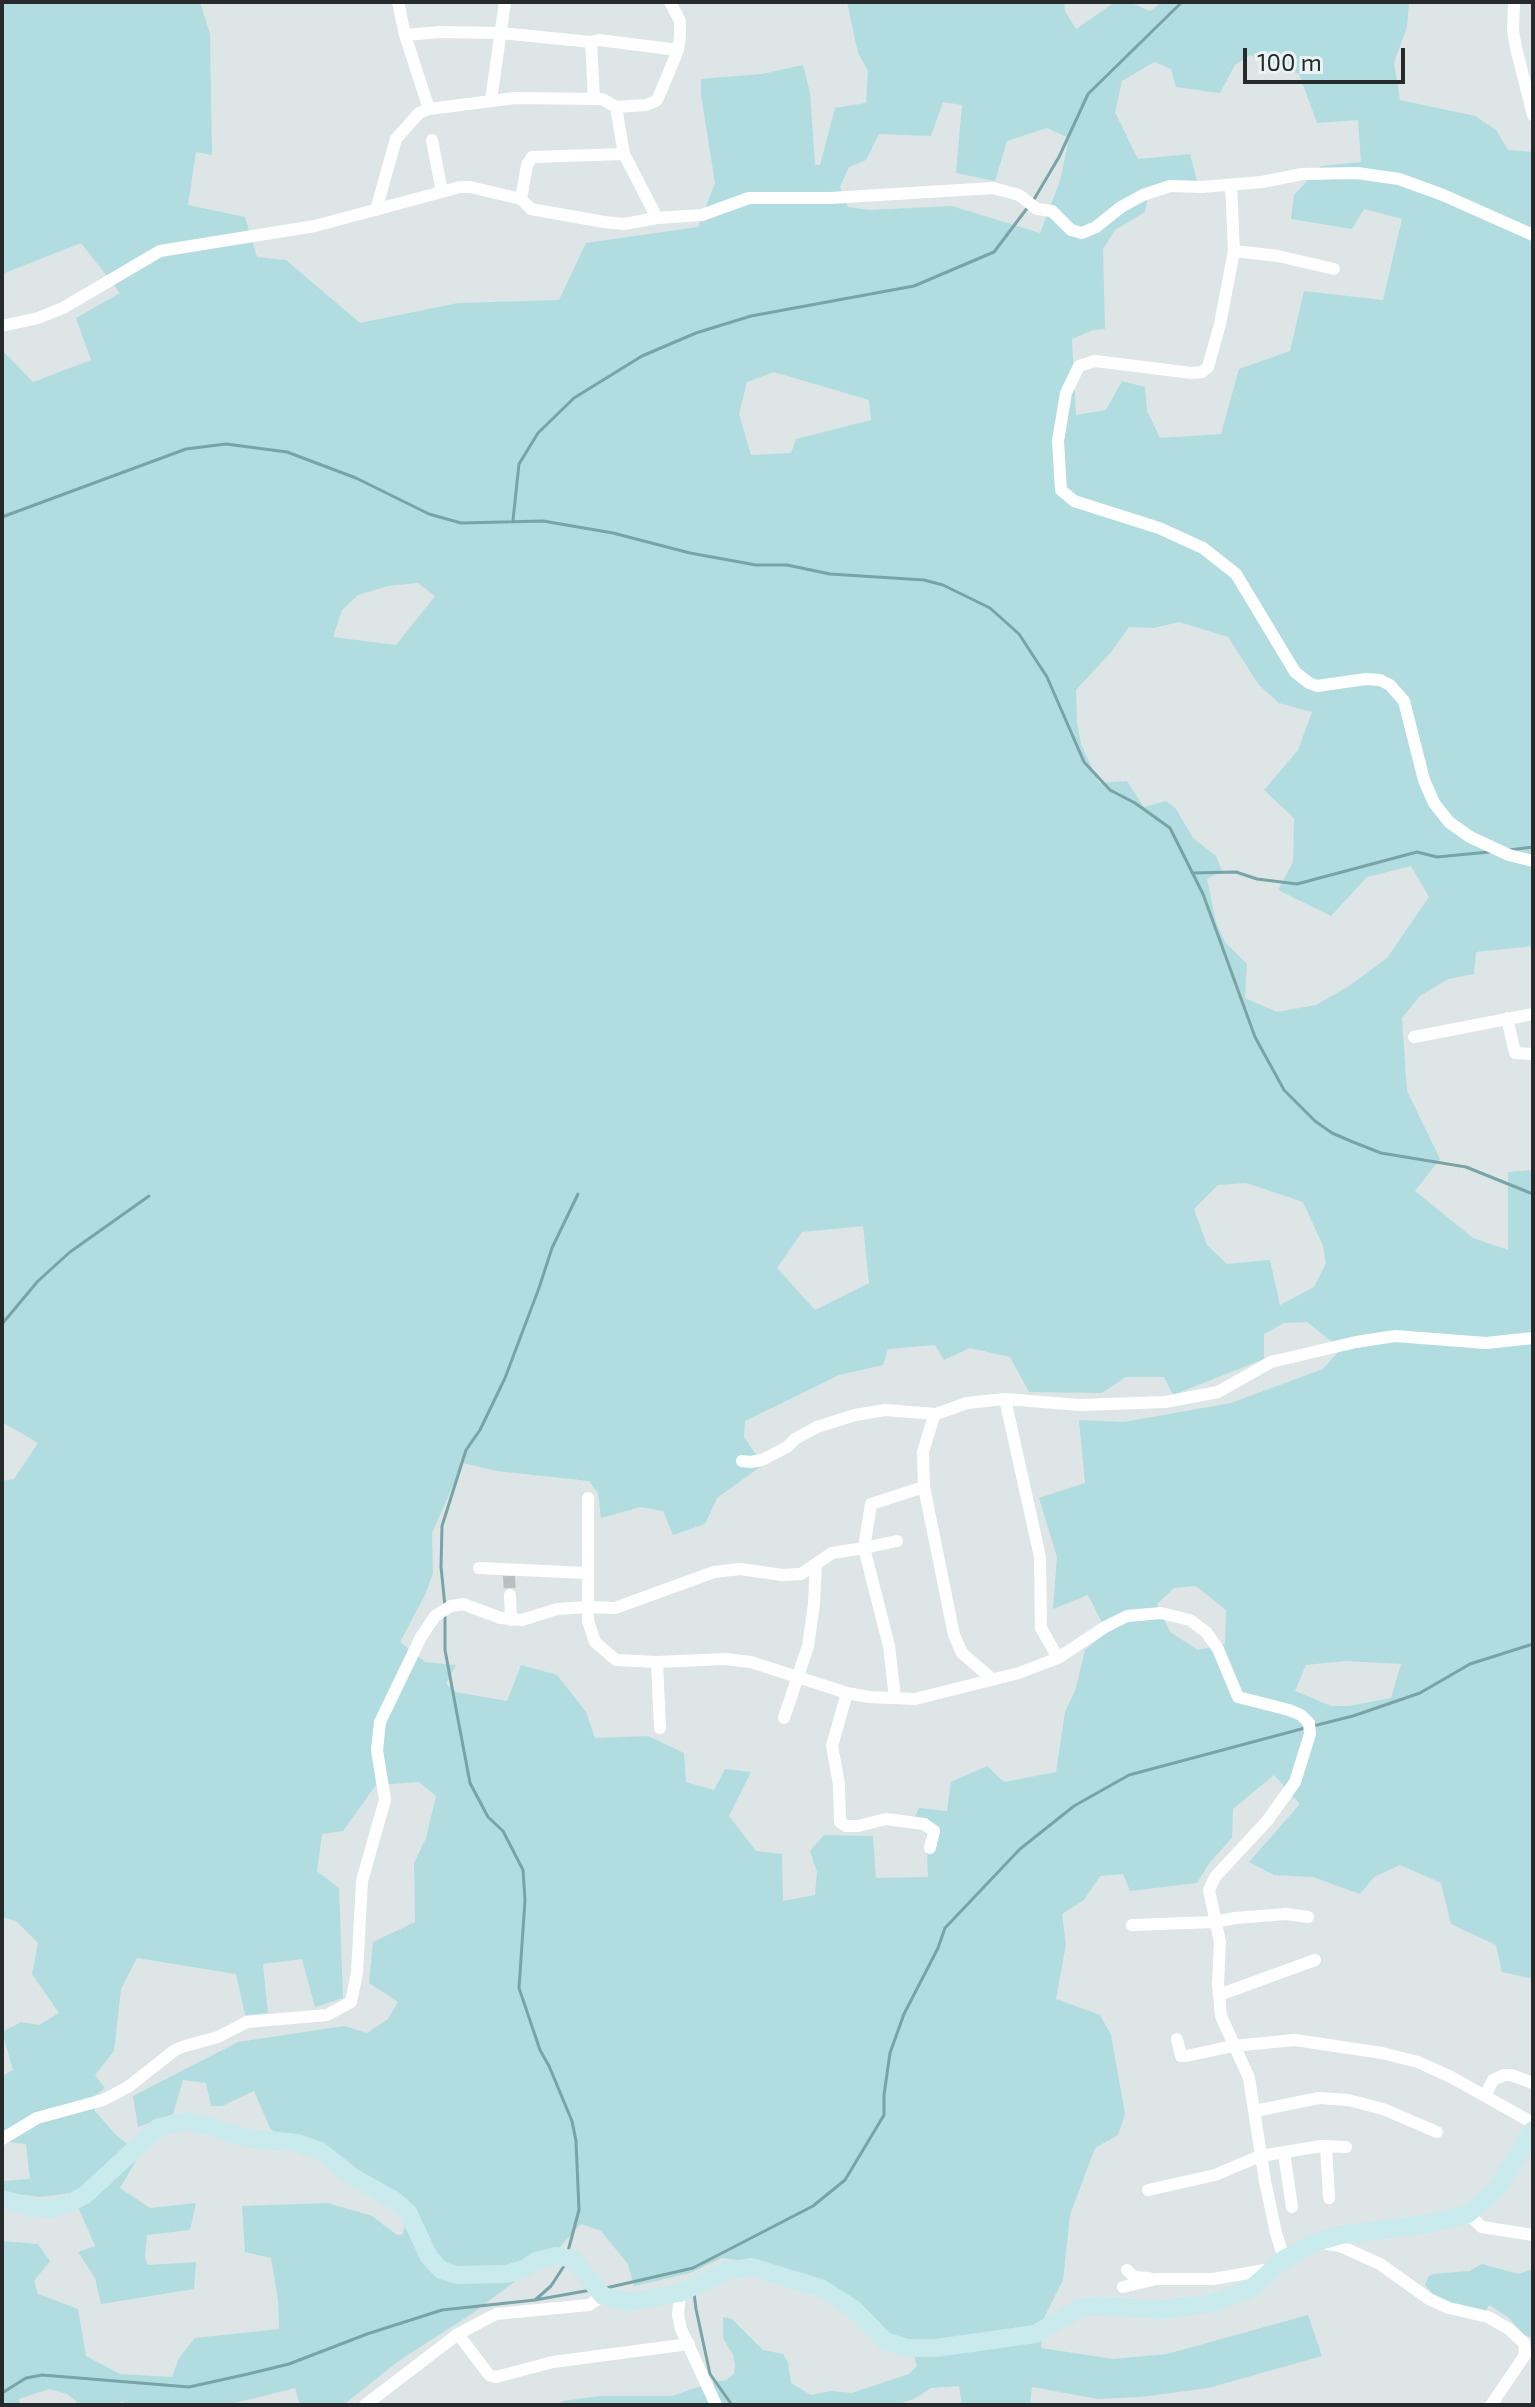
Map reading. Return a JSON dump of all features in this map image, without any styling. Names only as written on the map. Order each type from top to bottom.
[{"type":"street","points":[[398,2],[405,35],[429,109]]},
{"type":"street","points":[[491,100],[505,2]]},
{"type":"street","points":[[376,210],[396,139],[419,113],[429,109],[515,98],[602,99],[616,107],[646,105],[656,101],[678,50],[680,21],[670,2]]},
{"type":"street","points":[[1514,2],[1513,31],[1533,115]]},
{"type":"street","points":[[405,35],[501,33],[591,42],[599,40],[678,50]]},
{"type":"street","points":[[591,42],[594,99]]},
{"type":"street","points":[[616,107],[624,154],[657,218]]},
{"type":"street","points":[[432,140],[442,192]]},
{"type":"street","points":[[521,199],[527,165],[532,157],[624,154]]},
{"type":"street","points":[[2,326],[38,318],[63,308],[160,251],[272,234],[470,187],[521,199],[531,209],[618,224],[694,217],[736,201],[767,197],[830,198],[993,188],[1019,195],[1037,209],[1052,211],[1071,230],[1082,233],[1143,195],[1170,186],[1231,185],[1302,174],[1357,173],[1399,179],[1533,235]]},
{"type":"street","points":[[1231,185],[1234,251],[1220,324],[1206,370],[1192,373],[1095,361],[1079,366],[1066,393],[1058,441],[1061,490],[1074,501],[1159,528],[1203,548],[1236,574],[1295,672],[1309,683],[1317,686],[1366,679],[1380,680],[1390,685],[1404,701],[1424,780],[1434,803],[1449,822],[1470,837],[1509,855],[1533,861]]},
{"type":"street","points":[[1234,251],[1278,256],[1334,269]]},
{"type":"street","points":[[1414,1037],[1533,1014]]},
{"type":"street","points":[[1507,1018],[1515,1053],[1533,1054]]},
{"type":"street","points":[[742,1461],[762,1460],[817,1427],[855,1415],[885,1410],[936,1414],[967,1403],[1005,1399],[1080,1405],[1165,1402],[1218,1392],[1271,1362],[1356,1342],[1395,1336],[1486,1343],[1533,1338]]},
{"type":"street","points":[[1005,1399],[1040,1557],[1041,1628],[1058,1658]]},
{"type":"street","points":[[936,1414],[923,1452],[924,1487],[954,1635],[962,1653],[992,1679]]},
{"type":"street","points":[[895,1698],[889,1646],[864,1548],[871,1504],[924,1487]]},
{"type":"street","points":[[588,1498],[587,1573],[591,1634],[605,1653],[616,1660],[725,1659],[751,1662],[847,1693],[915,1699],[1019,1673],[1058,1658],[1127,1616],[1161,1613],[1190,1620],[1206,1632],[1218,1649],[1238,1697],[1301,1715],[1310,1729],[1295,1782],[1249,1842],[1215,1877],[1209,1890],[1221,1948],[1221,2016],[1249,2078],[1260,2156],[1281,2263]]},
{"type":"street","points":[[2,2139],[37,2118],[103,2100],[141,2078],[175,2050],[218,2037],[234,2027],[282,2018],[327,2015],[338,2012],[351,2002],[357,1973],[362,1881],[385,1800],[377,1750],[380,1722],[421,1637],[435,1616],[451,1606],[474,1607],[511,1620],[522,1620],[557,1609],[625,1607],[714,1572],[740,1569],[795,1575],[808,1571],[832,1553],[897,1541]]},
{"type":"street","points":[[784,1718],[808,1646],[816,1564]]},
{"type":"street","points":[[479,1568],[509,1573],[587,1573]]},
{"type":"street","points":[[510,1595],[511,1620]]},
{"type":"street","points":[[657,1662],[660,1728]]},
{"type":"street","points":[[847,1693],[832,1746],[839,1784],[840,1822],[846,1826],[858,1826],[886,1819],[924,1824],[934,1831],[930,1848]]},
{"type":"street","points":[[1132,1925],[1215,1922],[1286,1914],[1308,1917]]},
{"type":"street","points":[[1219,1995],[1315,1960]]},
{"type":"street","points":[[1177,2039],[1181,2056],[1233,2046],[1295,2040],[1382,2053],[1418,2062],[1451,2077],[1533,2123]]},
{"type":"street","points":[[1485,2096],[1493,2080],[1504,2075],[1533,2083]]},
{"type":"street","points":[[1255,2111],[1319,2098],[1348,2100],[1383,2109],[1437,2132]]},
{"type":"street","points":[[2,2199],[49,2209],[69,2204],[85,2195],[159,2127],[190,2121],[248,2138],[298,2143],[320,2151],[353,2177],[394,2200],[408,2212],[429,2257],[441,2270],[457,2275],[506,2274],[524,2269],[536,2261],[565,2257],[597,2289],[628,2302],[689,2289],[741,2267],[767,2270],[821,2288],[854,2309],[885,2341],[907,2348],[936,2348],[1035,2334],[1082,2307],[1160,2310],[1200,2307],[1253,2287],[1281,2263],[1316,2242],[1341,2235],[1433,2223],[1468,2214],[1497,2189],[1525,2151],[1533,2130]]},
{"type":"street","points":[[1148,2190],[1215,2175],[1260,2156],[1326,2146],[1346,2147]]},
{"type":"street","points":[[1326,2146],[1329,2198]]},
{"type":"street","points":[[1284,2153],[1292,2207]]},
{"type":"street","points":[[1468,2214],[1482,2227],[1533,2235]]},
{"type":"street","points":[[1316,2242],[1340,2246],[1380,2264],[1429,2299],[1449,2308],[1488,2317],[1509,2329],[1524,2343],[1525,2355],[1491,2405]]},
{"type":"street","points":[[1127,2270],[1134,2277],[1213,2279],[1281,2263]]},
{"type":"street","points":[[1123,2287],[1156,2279]]},
{"type":"street","points":[[365,2405],[458,2334],[496,2314],[589,2305],[597,2289]]},
{"type":"street","points":[[689,2289],[678,2315],[681,2329],[716,2405]]},
{"type":"street","points":[[458,2334],[489,2375],[496,2377],[553,2362],[689,2344]]},
{"type":"shaded area","points":[[2,2],[200,2],[210,34],[212,155],[196,152],[188,205],[245,217],[257,257],[286,260],[360,323],[458,303],[559,300],[586,243],[698,227],[715,183],[701,79],[762,74],[803,65],[810,93],[815,165],[820,165],[835,108],[866,103],[868,71],[858,53],[847,2],[1064,2],[1065,11],[1076,29],[1115,2],[1129,2],[1150,11],[1162,2],[1409,2],[1407,27],[1394,63],[1400,100],[1475,116],[1496,130],[1508,150],[1533,152],[1533,946],[1476,952],[1474,974],[1448,979],[1420,996],[1402,1018],[1407,1091],[1440,1159],[1415,1191],[1473,1238],[1508,1250],[1508,1172],[1533,1170],[1533,1979],[1502,1972],[1496,1945],[1451,1924],[1441,1883],[1400,1865],[1374,1877],[1360,1894],[1313,1877],[1274,1875],[1249,1862],[1300,1804],[1274,1775],[1233,1809],[1232,1838],[1210,1862],[1197,1883],[1130,1891],[1123,1874],[1100,1876],[1084,1900],[1062,1914],[1066,1944],[1056,1999],[1100,2015],[1111,2035],[1125,2114],[1118,2135],[1095,2148],[1070,2215],[1063,2280],[1045,2316],[1041,2348],[1113,2359],[1167,2354],[1308,2315],[1322,2356],[1208,2388],[1141,2397],[1098,2399],[1032,2387],[1030,2405],[962,2405],[959,2386],[931,2388],[914,2399],[896,2405],[557,2405],[563,2401],[600,2396],[672,2396],[726,2380],[734,2374],[735,2365],[723,2338],[723,2317],[732,2319],[763,2350],[783,2354],[788,2363],[791,2383],[811,2395],[832,2391],[852,2393],[909,2374],[917,2366],[910,2342],[887,2337],[773,2265],[722,2258],[690,2273],[634,2286],[628,2264],[601,2231],[581,2224],[560,2247],[473,2313],[400,2360],[347,2402],[338,2405],[300,2405],[295,2388],[227,2405],[135,2405],[122,2402],[81,2405],[67,2394],[49,2389],[19,2399],[20,2405],[2,2405],[2,2241],[38,2244],[50,2261],[34,2281],[38,2294],[78,2309],[86,2356],[120,2374],[172,2377],[179,2358],[195,2338],[279,2329],[271,2258],[245,2252],[242,2206],[328,2203],[372,2216],[397,2235],[403,2234],[406,2218],[358,2174],[280,2137],[270,2128],[254,2091],[222,2106],[211,2106],[206,2083],[183,2080],[173,2114],[138,2127],[133,2096],[238,2042],[344,2026],[367,2033],[388,2019],[398,2002],[369,1983],[373,1942],[415,1922],[414,1863],[426,1838],[436,1796],[419,1782],[376,1785],[343,1831],[322,1834],[317,1871],[339,1888],[343,1998],[315,2007],[302,1959],[263,1964],[268,2013],[245,2015],[236,1974],[137,1958],[121,1989],[114,2051],[95,2075],[105,2088],[92,2098],[95,2111],[116,2135],[140,2154],[120,2188],[150,2208],[196,2203],[190,2230],[147,2235],[145,2258],[148,2265],[196,2262],[194,2289],[101,2304],[95,2278],[78,2252],[95,2246],[72,2193],[40,2197],[2,2192],[2,2181],[30,2179],[26,2144],[2,2141],[2,2076],[13,2070],[2,2032],[21,2022],[39,2025],[59,2013],[32,1974],[38,1943],[16,1921],[2,1917],[2,1481],[14,1479],[38,1443],[2,1422],[2,350],[33,382],[91,360],[76,318],[120,293],[81,243],[2,274]],"holes":[[[1250,55],[1299,74],[1317,123],[1358,120],[1361,162],[1321,166],[1294,195],[1291,219],[1352,229],[1364,209],[1402,219],[1383,300],[1304,291],[1290,351],[1239,369],[1221,434],[1160,438],[1147,411],[1145,387],[1122,381],[1106,410],[1076,415],[1072,339],[1093,330],[1105,329],[1103,249],[1115,230],[1145,212],[1150,186],[1197,181],[1190,154],[1138,159],[1115,112],[1122,81],[1154,62],[1171,69],[1176,87],[1220,93],[1235,65]],[[943,102],[962,105],[956,173],[995,181],[1007,141],[1047,128],[1069,138],[1060,181],[1040,233],[952,206],[869,210],[848,207],[840,187],[849,167],[866,160],[879,134],[931,136]],[[774,372],[869,400],[871,420],[796,439],[791,453],[751,455],[739,414],[747,382]],[[418,583],[435,596],[396,645],[333,637],[342,610],[358,595],[388,586]],[[1179,622],[1228,637],[1259,685],[1279,703],[1312,712],[1298,750],[1264,790],[1294,818],[1293,862],[1278,890],[1331,916],[1367,877],[1411,866],[1429,897],[1387,958],[1316,1005],[1277,1012],[1245,998],[1247,964],[1225,942],[1216,922],[1207,879],[1222,871],[1216,856],[1193,838],[1176,809],[1166,801],[1144,807],[1127,781],[1099,783],[1081,744],[1076,690],[1112,651],[1129,627],[1154,628]],[[1246,1183],[1303,1202],[1323,1246],[1326,1263],[1314,1287],[1280,1305],[1270,1260],[1227,1264],[1207,1245],[1194,1209],[1218,1185]],[[863,1226],[869,1283],[815,1310],[777,1268],[802,1232]],[[1307,1322],[1341,1349],[1323,1369],[1231,1403],[1124,1422],[1079,1420],[1085,1483],[1039,1498],[1057,1557],[1053,1609],[1088,1595],[1107,1632],[1085,1650],[1075,1691],[1065,1712],[1056,1772],[1004,1782],[987,1766],[951,1782],[947,1811],[919,1808],[912,1823],[926,1826],[928,1877],[876,1878],[873,1836],[824,1835],[810,1851],[817,1872],[815,1895],[783,1901],[782,1854],[756,1851],[729,1816],[751,1772],[725,1769],[714,1790],[686,1782],[684,1753],[648,1736],[595,1738],[586,1712],[557,1675],[521,1665],[507,1701],[456,1692],[446,1684],[456,1665],[425,1662],[400,1642],[433,1573],[432,1533],[463,1463],[497,1471],[589,1481],[598,1493],[601,1518],[640,1507],[663,1511],[673,1535],[705,1524],[717,1498],[763,1465],[744,1437],[745,1421],[839,1375],[883,1365],[888,1349],[935,1345],[944,1360],[970,1348],[1010,1357],[1029,1392],[1102,1393],[1126,1377],[1164,1377],[1173,1395],[1264,1359],[1264,1334],[1284,1323]],[[1196,1586],[1226,1610],[1225,1644],[1198,1650],[1170,1632],[1157,1604],[1174,1588]],[[1345,1661],[1401,1664],[1391,1698],[1331,1706],[1295,1691],[1306,1665]]]},
{"type":"shaded area","points":[[1482,2264],[1519,2274],[1533,2269],[1533,2338],[1524,2335],[1508,2317],[1489,2305],[1484,2314],[1435,2297],[1425,2285],[1433,2274],[1469,2271]]},
{"type":"waterway","points":[[1033,201],[1059,157],[1088,94],[1182,2]]},
{"type":"waterway","points":[[513,520],[519,464],[538,433],[574,398],[642,356],[696,333],[751,316],[914,286],[994,252],[1028,207]]},
{"type":"waterway","points":[[2,517],[186,449],[226,444],[287,452],[356,478],[429,514],[461,523],[543,521],[613,533],[690,553],[756,565],[787,565],[830,574],[924,580],[943,585],[990,608],[1019,634],[1047,677],[1084,762],[1110,790],[1170,828],[1203,894],[1255,1037],[1284,1090],[1315,1121],[1353,1142],[1381,1153],[1466,1167],[1533,1194]]},
{"type":"waterway","points":[[1509,850],[1533,847]]},
{"type":"waterway","points":[[1192,873],[1236,872],[1257,879],[1297,884],[1417,852],[1437,857],[1489,852]]},
{"type":"waterway","points":[[445,1606],[441,1567],[442,1526],[466,1450],[480,1430],[505,1378],[552,1248],[578,1194]]},
{"type":"waterway","points":[[2,1324],[38,1281],[70,1252],[149,1196]]},
{"type":"waterway","points":[[445,1613],[445,1650],[470,1783],[488,1817],[503,1831],[523,1870],[525,1900],[519,1988],[540,2050],[572,2121],[576,2141],[579,2210],[568,2251]]},
{"type":"waterway","points":[[1313,1726],[1420,1693],[1470,1664],[1533,1644]]},
{"type":"waterway","points":[[606,2288],[693,2268],[813,2206],[845,2180],[884,2115],[890,2053],[904,2014],[945,1928],[1020,1849],[1074,1806],[1129,1775],[1305,1728]]},
{"type":"waterway","points":[[2,2393],[26,2378],[42,2375],[189,2387],[248,2374],[289,2364],[442,2310],[535,2300],[551,2286],[564,2266]]},
{"type":"waterway","points":[[535,2300],[591,2290]]},
{"type":"waterway","points":[[694,2293],[710,2374],[732,2405]]},
{"type":"tunnel","points":[[509,1576],[510,1595]]}]
